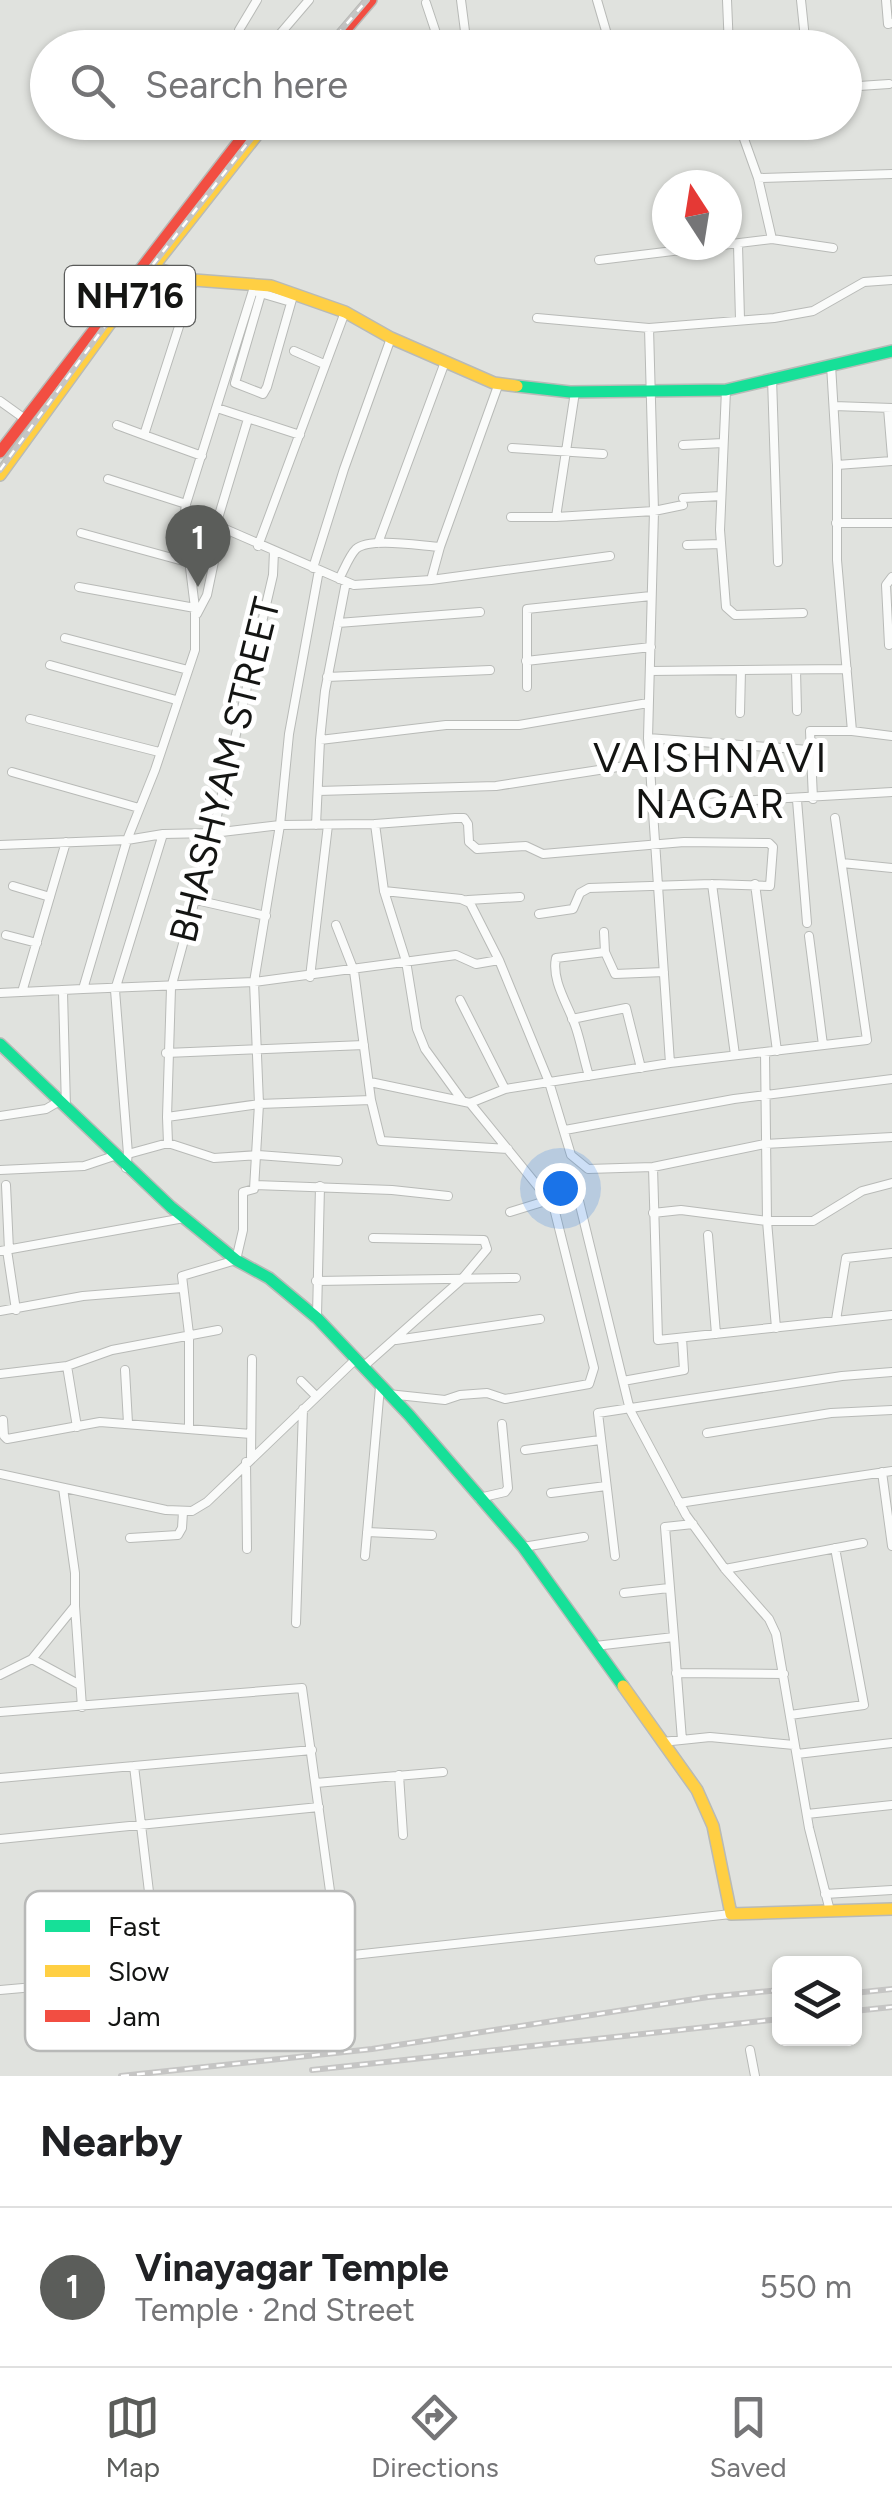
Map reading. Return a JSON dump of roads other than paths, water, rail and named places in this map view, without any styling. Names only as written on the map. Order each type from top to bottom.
[{"type":"main road","points":[[333,30],[358,0]]},
{"type":"main road","points":[[345,30],[371,0]]},
{"type":"main road","name":"NH716","points":[[0,475],[31,423],[241,140]]},
{"type":"main road","name":"NH716","points":[[147,266],[161,256],[254,140]]},
{"type":"main road","points":[[161,256],[167,273]]},
{"type":"main road","points":[[147,266],[194,280],[257,290],[345,312],[391,338],[499,383],[575,392],[726,390],[892,351]]},
{"type":"main road","name":"NH716","points":[[0,452],[31,423]]},
{"type":"main road","points":[[3,1052],[114,1156],[127,1161],[184,1218],[236,1260],[269,1278],[317,1318],[523,1547],[697,1790],[713,1826],[731,1914],[892,1909]]},
{"type":"street","points":[[239,30],[257,0]]},
{"type":"street","points":[[283,30],[309,0]]},
{"type":"street","points":[[461,0],[464,30]]},
{"type":"street","points":[[597,0],[606,30]]},
{"type":"street","points":[[727,0],[728,30]]},
{"type":"street","points":[[801,0],[804,30]]},
{"type":"street","points":[[886,0],[888,24],[892,23]]},
{"type":"street","points":[[426,3],[435,30]]},
{"type":"street","points":[[862,86],[889,84]]},
{"type":"street","points":[[744,140],[772,239]]},
{"type":"street","points":[[758,178],[892,174]]},
{"type":"street","points":[[742,243],[772,239],[833,248]]},
{"type":"street","points":[[598,260],[652,252]]},
{"type":"street","points":[[738,260],[740,319]]},
{"type":"street","points":[[144,435],[194,280]]},
{"type":"street","points":[[537,318],[649,328],[774,318],[813,311],[864,282],[892,280]]},
{"type":"street","points":[[257,290],[234,383],[258,393],[263,394],[268,387],[292,299]]},
{"type":"street","points":[[82,990],[127,840],[195,650],[186,504],[257,290]]},
{"type":"street","points":[[258,546],[345,312]]},
{"type":"street","points":[[649,328],[654,511],[648,738],[670,1063]]},
{"type":"street","points":[[189,1427],[189,1334],[182,1276],[236,1260],[243,1192],[254,1189],[259,1104],[254,982],[280,825],[292,716],[316,569],[344,468],[391,338]]},
{"type":"street","points":[[294,352],[324,364]]},
{"type":"street","points":[[378,544],[445,362]]},
{"type":"street","points":[[831,363],[836,523],[852,732]]},
{"type":"street","points":[[772,378],[778,562]]},
{"type":"street","points":[[431,580],[499,383]]},
{"type":"street","points":[[726,390],[721,496],[726,607],[731,614],[803,613]]},
{"type":"street","points":[[556,518],[575,392]]},
{"type":"street","points":[[0,401],[31,423]]},
{"type":"street","points":[[834,406],[890,408],[892,459],[837,465]]},
{"type":"street","points":[[218,408],[300,435]]},
{"type":"street","points":[[194,614],[207,595],[219,526],[248,418]]},
{"type":"street","points":[[117,425],[202,456]]},
{"type":"street","points":[[683,445],[723,443]]},
{"type":"street","points":[[512,448],[603,454]]},
{"type":"street","points":[[108,480],[186,504]]},
{"type":"street","points":[[511,517],[654,511],[721,496]]},
{"type":"street","points":[[184,519],[219,526],[354,585],[431,580],[610,556]]},
{"type":"street","points":[[836,523],[892,523]]},
{"type":"street","points":[[82,533],[187,562]]},
{"type":"street","points":[[316,825],[328,677],[343,580],[357,548],[378,544],[440,547]]},
{"type":"street","points":[[687,545],[721,544]]},
{"type":"street","name":"BHASHYAM STREET","points":[[168,1143],[166,1052],[170,988],[213,833],[273,575],[274,551]]},
{"type":"street","points":[[889,645],[886,585],[892,577]]},
{"type":"street","points":[[80,587],[194,614]]},
{"type":"street","points":[[527,686],[526,612],[530,607],[651,596]]},
{"type":"street","points":[[338,622],[480,612]]},
{"type":"street","points":[[65,638],[188,670]]},
{"type":"street","points":[[526,660],[650,647]]},
{"type":"street","points":[[50,665],[176,700]]},
{"type":"street","points":[[650,671],[847,669]]},
{"type":"street","points":[[328,677],[490,670]]},
{"type":"street","points":[[740,712],[741,670]]},
{"type":"street","points":[[796,670],[797,711]]},
{"type":"street","points":[[320,740],[446,725],[519,725],[648,703]]},
{"type":"street","points":[[30,719],[159,752]]},
{"type":"street","points":[[813,799],[809,750],[812,730],[892,736]]},
{"type":"street","points":[[648,738],[809,750]]},
{"type":"street","points":[[318,792],[496,786],[650,762]]},
{"type":"street","points":[[12,772],[139,808]]},
{"type":"street","points":[[654,806],[892,792]]},
{"type":"street","points":[[797,800],[807,923]]},
{"type":"street","points":[[0,846],[127,840],[280,825],[464,818],[473,848],[526,846],[543,854],[656,844],[769,843],[773,847],[770,886],[589,888],[580,893],[573,909],[539,914]]},
{"type":"street","points":[[370,1082],[466,1102],[505,1088],[670,1063],[867,1040],[835,818]]},
{"type":"street","points":[[365,1556],[384,1390],[445,1400],[487,1393],[505,1399],[589,1384],[594,1368],[551,1202],[424,1049],[410,1001],[406,961],[384,891],[374,824]]},
{"type":"street","points":[[310,977],[328,826]]},
{"type":"street","points":[[164,834],[114,990],[127,1161],[168,1143],[203,1156],[338,1160]]},
{"type":"street","points":[[22,992],[66,842]]},
{"type":"street","points":[[842,863],[892,868]]},
{"type":"street","points":[[712,884],[735,1056]]},
{"type":"street","points":[[755,884],[777,1051]]},
{"type":"street","points":[[13,886],[50,897]]},
{"type":"street","points":[[384,891],[468,900],[520,897]]},
{"type":"street","points":[[196,900],[266,916]]},
{"type":"street","points":[[468,900],[499,960],[549,1082],[571,1155],[588,1169],[654,1167],[765,1144],[892,1137]]},
{"type":"street","points":[[336,925],[354,971],[371,1100],[382,1142],[508,1149]]},
{"type":"street","points":[[604,932],[605,952],[615,974],[664,972]]},
{"type":"street","points":[[6,935],[37,943]]},
{"type":"street","points":[[809,936],[823,1046]]},
{"type":"street","points":[[588,1076],[554,960],[560,956],[605,952]]},
{"type":"street","points":[[0,993],[254,982],[456,955],[476,964],[499,960]]},
{"type":"street","points":[[0,1116],[62,1106],[63,992]]},
{"type":"street","points":[[460,1000],[505,1088]]},
{"type":"street","points":[[572,1018],[626,1008],[640,1068]]},
{"type":"street","points":[[166,1052],[364,1044]]},
{"type":"street","points":[[765,1052],[767,1221],[776,1328]]},
{"type":"street","points":[[565,1130],[767,1095],[892,1080]]},
{"type":"street","points":[[167,1116],[259,1104],[371,1100]]},
{"type":"street","points":[[0,1170],[84,1166],[114,1156]]},
{"type":"street","points":[[654,1167],[652,1213],[658,1340],[892,1315]]},
{"type":"street","points":[[652,1213],[681,1210],[800,1222],[822,1218],[862,1192],[892,1183]]},
{"type":"street","points":[[255,1184],[448,1196]]},
{"type":"street","points":[[6,1185],[5,1250],[16,1310]]},
{"type":"street","points":[[317,1318],[320,1186]]},
{"type":"street","points":[[510,1212],[551,1202],[579,1201],[630,1410],[679,1503],[726,1569],[769,1619],[776,1634],[807,1814],[830,1912]]},
{"type":"street","points":[[5,1250],[184,1218]]},
{"type":"street","points":[[708,1235],[716,1334]]},
{"type":"street","points":[[0,1474],[183,1512],[207,1502],[316,1396],[394,1341],[462,1279],[487,1250],[484,1240],[374,1238]]},
{"type":"street","points":[[836,1320],[846,1258],[892,1253]]},
{"type":"street","points":[[316,1282],[516,1278]]},
{"type":"street","points":[[0,1311],[83,1296],[182,1288]]},
{"type":"street","points":[[394,1341],[540,1319]]},
{"type":"street","points":[[0,1374],[67,1366],[112,1350],[218,1330]]},
{"type":"street","points":[[623,1381],[684,1370],[682,1338]]},
{"type":"street","points":[[247,1550],[252,1358]]},
{"type":"street","points":[[67,1366],[77,1427]]},
{"type":"street","points":[[126,1370],[128,1423]]},
{"type":"street","points":[[615,1556],[598,1413],[892,1372]]},
{"type":"street","points":[[302,1380],[316,1396]]},
{"type":"street","points":[[296,1623],[303,1409]]},
{"type":"street","points":[[707,1433],[831,1413],[892,1410]]},
{"type":"street","points":[[3,1420],[7,1440],[100,1422],[251,1434]]},
{"type":"street","points":[[479,1498],[508,1488],[502,1424]]},
{"type":"street","points":[[525,1450],[600,1440]]},
{"type":"street","points":[[679,1503],[892,1471]]},
{"type":"street","points":[[882,1472],[892,1546]]},
{"type":"street","points":[[551,1493],[606,1486]]},
{"type":"street","points":[[63,1488],[75,1573],[82,1707]]},
{"type":"street","points":[[130,1538],[178,1535],[183,1512]]},
{"type":"street","points":[[682,1740],[665,1527],[693,1524]]},
{"type":"street","points":[[367,1532],[432,1535]]},
{"type":"street","points":[[523,1547],[584,1537]]},
{"type":"street","points":[[726,1569],[863,1543]]},
{"type":"street","points":[[790,1716],[864,1705],[835,1548]]},
{"type":"street","points":[[624,1592],[668,1588]]},
{"type":"street","points":[[0,1676],[32,1659],[76,1606]]},
{"type":"street","points":[[595,1646],[674,1638]]},
{"type":"street","points":[[32,1659],[80,1684]]},
{"type":"street","points":[[676,1673],[784,1674]]},
{"type":"street","points":[[0,1712],[302,1688],[331,1891]]},
{"type":"street","points":[[662,1742],[710,1736],[795,1750],[892,1743]]},
{"type":"street","points":[[0,1778],[312,1750]]},
{"type":"street","points":[[134,1766],[149,1891]]},
{"type":"street","points":[[316,1783],[443,1772]]},
{"type":"street","points":[[399,1775],[403,1835]]},
{"type":"street","points":[[807,1814],[892,1806]]},
{"type":"street","points":[[0,1840],[319,1807]]},
{"type":"street","points":[[825,1894],[892,1890]]},
{"type":"street","points":[[355,1955],[731,1914]]},
{"type":"street","points":[[0,1990],[25,1988]]},
{"type":"street","points":[[750,2050],[755,2076]]},
{"type":"railway","points":[[341,30],[367,0]]},
{"type":"railway","points":[[0,470],[102,330],[250,140]]},
{"type":"railway","points":[[862,1992],[892,1989]]},
{"type":"railway","points":[[355,2051],[772,1991]]},
{"type":"railway","points":[[862,2010],[892,2007]]},
{"type":"railway","points":[[312,2070],[772,2020]]},
{"type":"railway","points":[[121,2076],[353,2051]]},
{"type":"place","name":"Vinayagar Temple","points":[[198,587]]},
{"type":"district","name":"VAISHNAVI NAGAR","points":[[711,781]]}]
